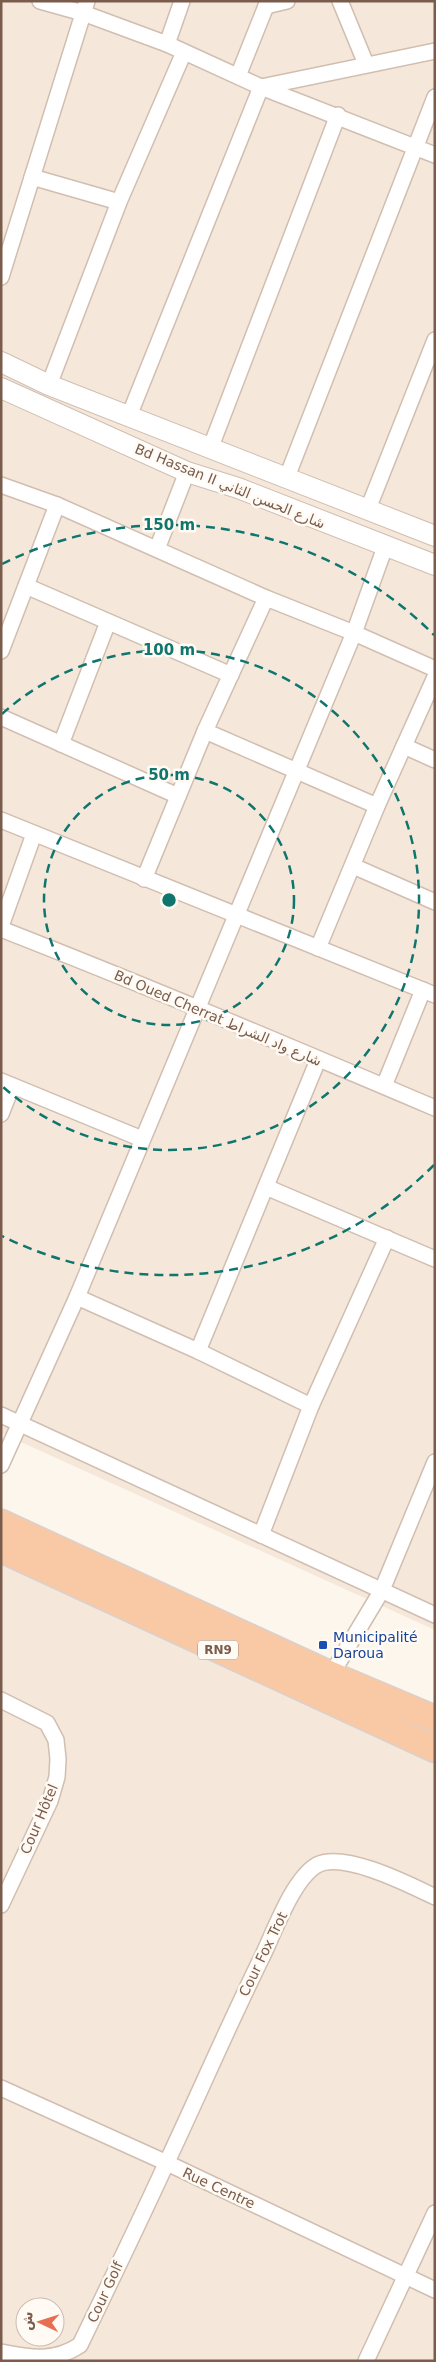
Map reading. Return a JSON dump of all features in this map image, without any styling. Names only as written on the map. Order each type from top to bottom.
[{"type":"highway","name":"RN9","points":[[1,1523],[331,1675],[435,1719]]},
{"type":"highway","name":"RN9","points":[[1,1549],[435,1749]]},
{"type":"street","points":[[40,1],[85,7],[261,87],[338,115],[435,155]]},
{"type":"street","points":[[167,44],[182,1]]},
{"type":"street","points":[[238,76],[267,4],[287,1]]},
{"type":"street","points":[[340,1],[366,64]]},
{"type":"street","points":[[1,277],[85,7]]},
{"type":"street","points":[[261,87],[435,51]]},
{"type":"street","points":[[49,385],[119,202],[184,52]]},
{"type":"street","points":[[129,416],[261,87]]},
{"type":"street","points":[[287,477],[435,98]]},
{"type":"street","points":[[210,448],[338,115]]},
{"type":"street","points":[[32,177],[119,202]]},
{"type":"street","points":[[368,509],[435,340]]},
{"type":"street","name":"Bd Hassan II شارع الحسن الثاني","points":[[1,362],[49,385],[435,536]]},
{"type":"street","name":"Bd Hassan II شارع الحسن الثاني","points":[[1,388],[187,472],[238,488],[435,565]]},
{"type":"street","points":[[157,548],[187,472]]},
{"type":"street","points":[[1,485],[57,505],[266,598],[354,633],[435,669]]},
{"type":"street","points":[[1,651],[57,505]]},
{"type":"street","points":[[1,1465],[77,1297],[237,915],[354,633],[385,547]]},
{"type":"street","points":[[26,586],[231,676]]},
{"type":"street","points":[[144,879],[205,732],[266,598]]},
{"type":"street","points":[[61,744],[108,622]]},
{"type":"street","points":[[318,948],[377,806],[435,677]]},
{"type":"street","points":[[1,717],[178,796]]},
{"type":"street","points":[[205,732],[377,806]]},
{"type":"street","points":[[404,746],[435,760]]},
{"type":"street","points":[[1,820],[429,993],[384,1086]]},
{"type":"street","points":[[1,927],[34,834]]},
{"type":"street","points":[[353,866],[435,902]]},
{"type":"street","name":"Bd Oued Cherrat شارع واد الشراط","points":[[1,927],[198,1006],[318,1060],[435,1108]]},
{"type":"street","points":[[198,1351],[318,1060]]},
{"type":"street","points":[[1,1114],[6,1084],[142,1139]]},
{"type":"street","points":[[266,1187],[435,1259]]},
{"type":"street","points":[[261,1535],[311,1406],[387,1238]]},
{"type":"street","points":[[77,1297],[198,1351],[311,1406]]},
{"type":"street","points":[[1,1415],[435,1615]]},
{"type":"street","points":[[331,1675],[382,1590],[435,1462]]},
{"type":"street","name":"Cour Hôtel","points":[[1,1700],[47,1723],[56,1740],[58,1759],[57,1777],[50,1801],[1,1905]]},
{"type":"street","name":"Cour Fox Trot","points":[[167,2163],[224,2036],[288,1904],[305,1875],[318,1864],[336,1862],[356,1865],[399,1879],[435,1897]]},
{"type":"street","name":"Rue Centre","points":[[1,2088],[167,2163],[435,2290]]},
{"type":"street","name":"Cour Golf","points":[[1,2352],[39,2360],[57,2360],[71,2353],[80,2345],[167,2163]]},
{"type":"street","points":[[366,2361],[435,2213]]},
{"type":"shaded area","points":[[1,1],[435,1],[435,1630],[1,1433]]},
{"type":"shaded area","points":[[1,1553],[435,1754],[435,2361],[1,2361]]},
{"type":"place","name":"Municipalité Daroua","points":[[323,1645]]}]
